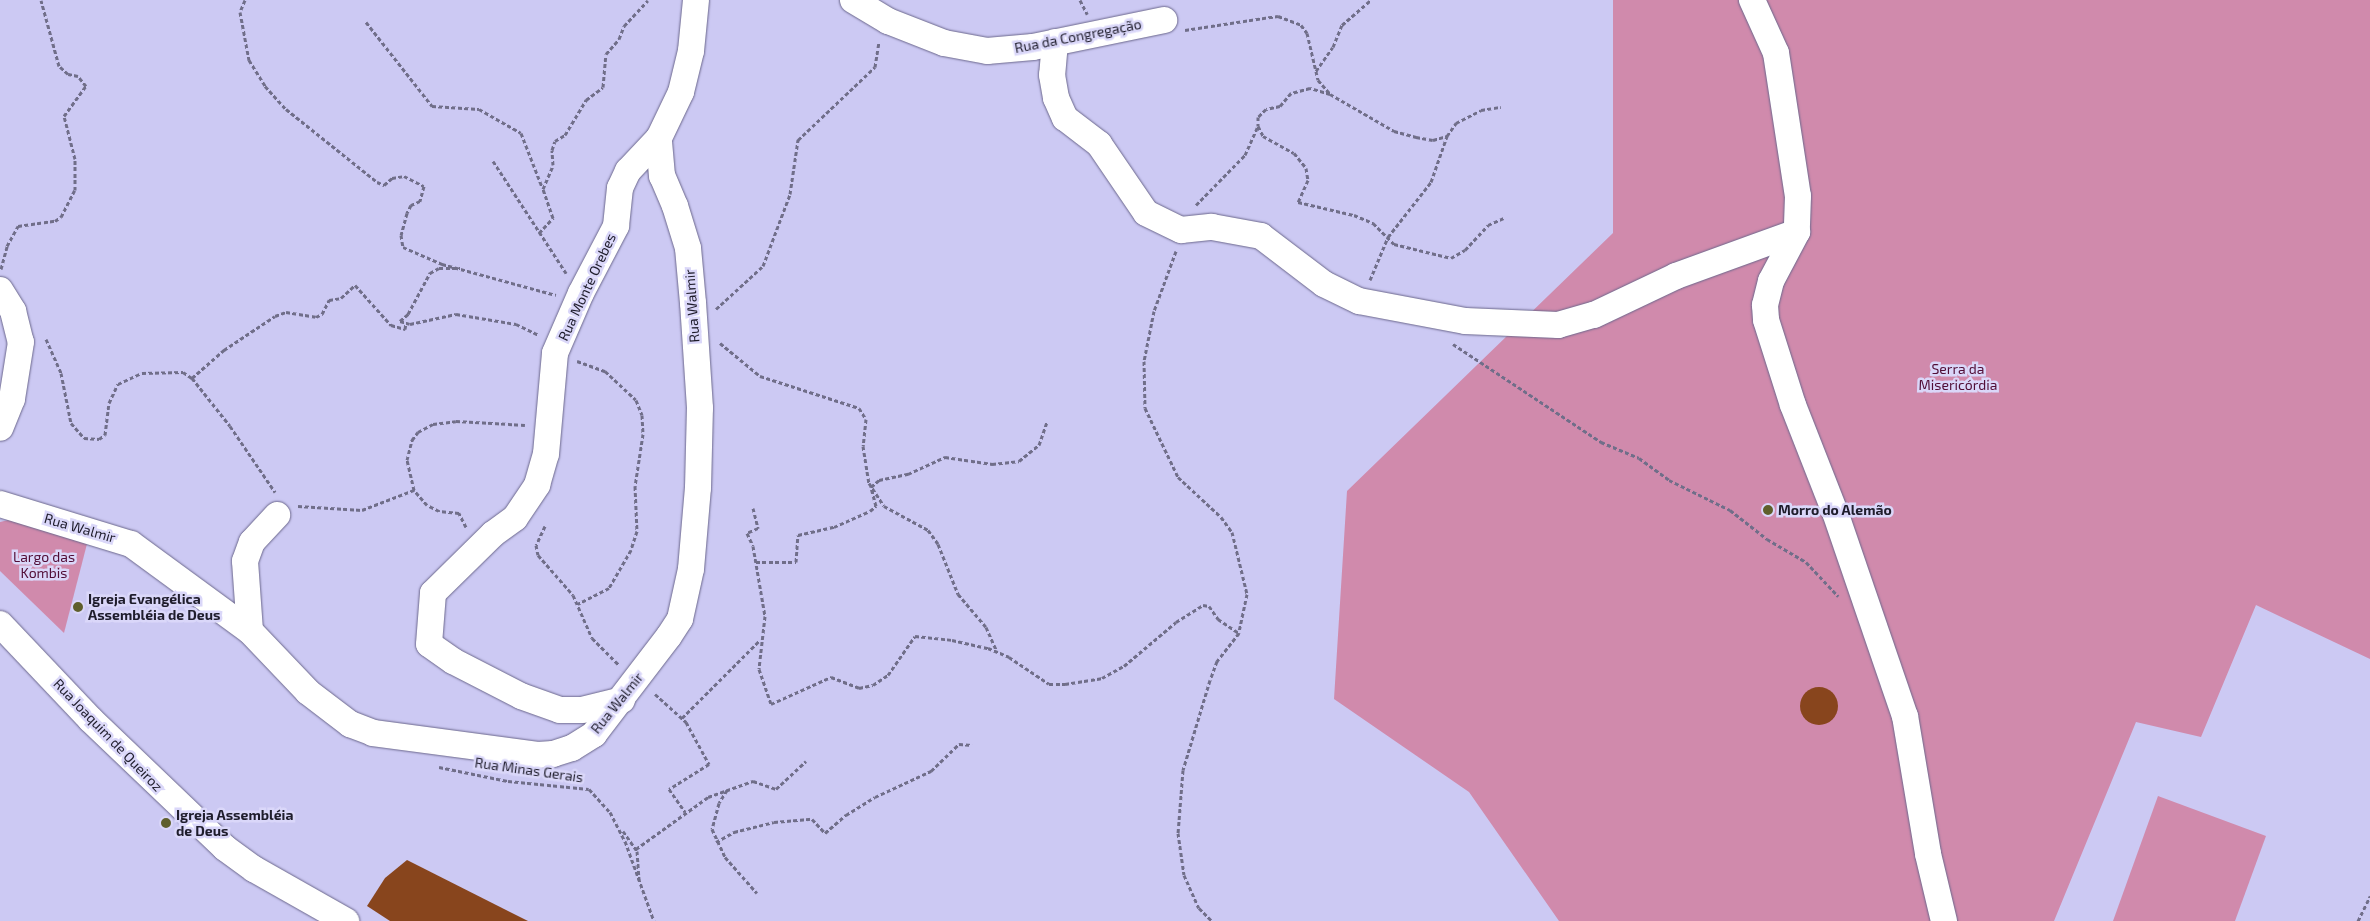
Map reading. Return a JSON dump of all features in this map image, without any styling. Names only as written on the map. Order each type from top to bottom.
[{"type":"street","points":[[659,138],[681,92],[691,51],[696,0]]},
{"type":"street","name":"Rua da Congregação","points":[[853,0],[870,13],[969,49],[1004,50],[1055,42],[1164,20]]},
{"type":"street","points":[[1752,0],[1776,53],[1798,196],[1798,232],[1771,280],[1765,305],[1766,320],[1790,397],[1838,521],[1905,716],[1928,854],[1944,921]]},
{"type":"street","points":[[1055,42],[1052,75],[1056,98],[1065,118],[1099,144],[1146,212],[1181,230],[1212,227],[1261,236],[1324,284],[1359,301],[1465,322],[1558,325],[1594,315],[1676,276],[1798,232]]},
{"type":"street","name":"Rua Monte Orebes","points":[[632,686],[582,710],[560,710],[521,696],[453,661],[429,644],[433,593],[525,506],[544,467],[558,348],[579,296],[616,226],[620,188],[628,171],[659,138]]},
{"type":"street","name":"Rua Walmir","points":[[0,504],[131,544],[250,631],[331,712],[350,724],[374,733],[522,753],[554,754],[594,734],[632,686],[680,619],[691,569],[698,488],[700,408],[698,327],[688,248],[675,206],[662,176],[659,138]]},
{"type":"street","points":[[0,290],[13,311],[21,342],[12,398],[0,428]]},
{"type":"street","points":[[250,631],[245,561],[252,542],[280,511]]},
{"type":"street","name":"Rua Joaquim de Queiroz","points":[[0,624],[90,719],[225,848],[254,869],[346,921]]},
{"type":"path","points":[[0,272],[7,246],[18,226],[55,221],[61,217],[75,190],[75,160],[64,116],[86,86],[78,76],[68,74],[59,66],[41,0]]},
{"type":"path","points":[[245,0],[240,12],[249,60],[265,86],[286,109],[377,182],[384,185],[392,178],[404,176],[424,186],[420,201],[411,205],[407,213],[401,235],[403,247],[416,255],[513,285],[579,296]]},
{"type":"path","points":[[543,189],[553,165],[552,150],[555,141],[565,135],[586,100],[603,87],[606,54],[619,39],[624,26],[648,0]]},
{"type":"path","points":[[1316,72],[1333,47],[1342,25],[1371,0]]},
{"type":"path","points":[[1164,20],[1184,30],[1278,16],[1301,25],[1307,33],[1316,72],[1330,94]]},
{"type":"path","points":[[366,22],[432,106],[479,109],[521,133],[530,150],[553,218],[539,233]]},
{"type":"path","points":[[756,562],[796,562],[798,535],[834,527],[876,506],[864,455],[866,420],[859,408],[760,376],[698,327],[763,266],[790,194],[798,140],[875,67],[878,42],[889,41],[908,27]]},
{"type":"path","points":[[1212,921],[1199,908],[1184,875],[1178,833],[1183,770],[1217,661],[1239,633],[1247,594],[1232,532],[1221,517],[1178,477],[1145,408],[1144,361],[1154,311],[1181,230],[1201,198],[1245,155],[1258,126],[1258,118],[1266,110],[1280,106],[1292,93],[1310,88],[1330,94],[1394,131],[1433,140],[1447,136]]},
{"type":"path","points":[[1368,285],[1388,237],[1431,182],[1447,136],[1456,123],[1481,110],[1501,107]]},
{"type":"path","points":[[1258,126],[1263,136],[1294,153],[1306,168],[1308,180],[1298,202],[1354,215],[1373,224],[1394,244],[1451,258],[1465,250],[1488,225],[1504,218]]},
{"type":"path","points":[[493,160],[517,194],[579,296]]},
{"type":"path","points":[[463,268],[439,268],[425,278],[408,314],[400,321],[406,323],[456,314],[479,316],[516,324],[558,348],[605,371],[636,400],[642,415],[642,451],[635,486],[637,530],[631,550],[609,588],[578,604]]},
{"type":"path","points":[[192,378],[224,350],[275,316],[286,312],[316,317],[322,314],[329,300],[341,298],[355,285],[391,325],[405,330],[406,323]]},
{"type":"path","points":[[42,331],[61,373],[70,423],[84,438],[99,439],[105,435],[111,394],[118,384],[128,378],[174,370],[192,378],[251,454],[280,511],[304,505],[350,512],[385,503],[414,490]]},
{"type":"path","points":[[1447,341],[1481,360],[1519,389],[1601,442],[1638,458],[1669,480],[1730,510],[1767,539],[1806,562],[1844,603]]},
{"type":"path","points":[[459,513],[439,511],[427,505],[414,490],[407,460],[412,440],[426,426],[456,421],[529,425],[548,430]]},
{"type":"path","points":[[871,487],[879,480],[908,474],[945,457],[992,464],[1019,461],[1039,445],[1047,422]]},
{"type":"path","points":[[871,487],[884,506],[907,521],[918,524],[933,537],[958,594],[986,628],[997,652]]},
{"type":"path","points":[[753,508],[758,528],[747,533],[756,562],[765,616],[760,640],[759,669],[771,704],[831,677],[859,688],[873,686],[888,675],[915,636],[952,640],[997,652],[1049,684],[1084,684],[1102,678],[1124,666],[1176,622],[1204,605],[1209,606],[1218,619],[1239,633]]},
{"type":"path","points":[[545,526],[536,545],[538,555],[578,604],[592,638],[632,686],[682,718],[709,764],[669,789],[685,812]]},
{"type":"path","points":[[682,718],[760,640]]},
{"type":"path","points":[[716,842],[734,832],[812,819],[825,834],[846,815],[875,796],[931,771],[959,744],[972,745]]},
{"type":"path","points":[[636,849],[708,797],[753,782],[776,789],[806,761]]},
{"type":"path","name":"Rua Minas Gerais","points":[[430,763],[444,769],[508,781],[589,790],[610,812],[617,824],[654,921]]},
{"type":"path","points":[[728,790],[714,817],[712,829],[716,842],[725,857],[757,893]]},
{"type":"path","points":[[617,824],[636,849],[639,883]]},
{"type":"path","points":[[2358,921],[2370,896]]},
{"type":"green space","name":"Serra da Misericórdia","points":[[1613,0],[2370,0],[2370,659],[2256,605],[2201,737],[2136,722],[2054,921],[1559,921],[1469,792],[1334,699],[1347,491],[1613,233]]},
{"type":"green space","name":"Largo das Kombis","points":[[13,519],[88,540],[64,633],[0,571],[0,522]]},
{"type":"green space","points":[[2158,796],[2266,836],[2235,921],[2113,921]]},
{"type":"building","points":[[1819,687],[1832,693],[1838,706],[1832,719],[1819,725],[1806,719],[1800,706],[1806,693]]},
{"type":"building","points":[[407,860],[528,921],[390,921],[367,906],[385,878]]},
{"type":"place","name":"Morro do Alemão","points":[[1768,510]]},
{"type":"place","name":"Igreja Evangélica Assembléia de Deus","points":[[78,607]]},
{"type":"place","name":"Igreja Assembléia de Deus","points":[[166,823]]}]
